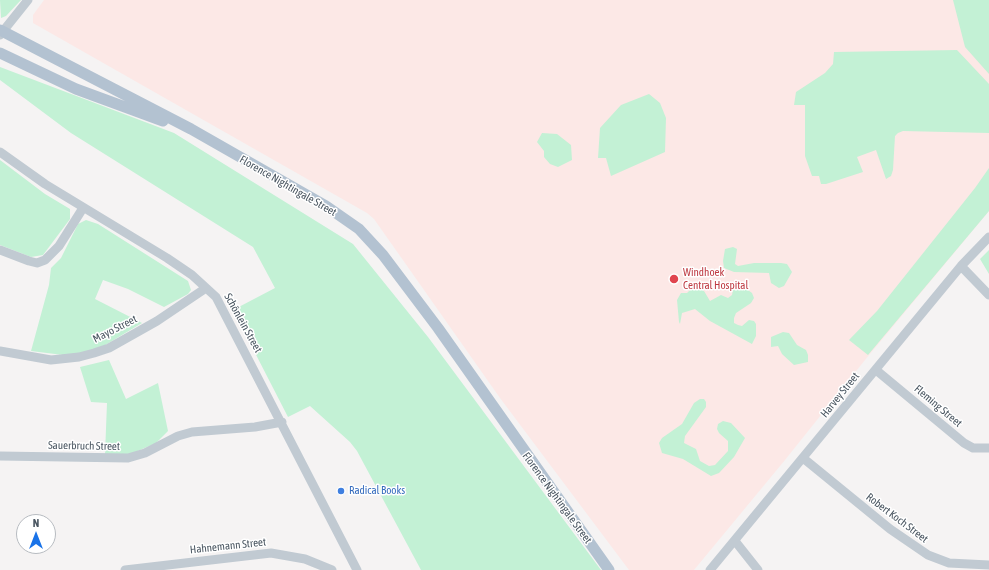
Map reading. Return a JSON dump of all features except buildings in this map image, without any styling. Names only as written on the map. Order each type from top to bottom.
[{"type":"main road","name":"Florence Nightingale Street","points":[[1,32],[191,130],[326,206],[359,229],[396,272],[495,408],[505,425],[609,570]]},
{"type":"main road","name":"Florence Nightingale Street","points":[[0,53],[57,81],[177,127],[324,210],[342,222],[364,241],[378,257],[490,410],[505,425]]},
{"type":"street","points":[[1,32],[28,0]]},
{"type":"street","name":"Schönlein Street","points":[[0,152],[39,180],[83,208],[167,258],[216,297],[282,422],[357,570]]},
{"type":"street","points":[[0,250],[29,261],[38,262],[45,260],[59,246],[83,208]]},
{"type":"street","name":"Harvey Street","points":[[710,570],[961,266],[989,237]]},
{"type":"street","points":[[961,266],[989,295]]},
{"type":"street","name":"Mayo Street","points":[[0,350],[51,360],[79,357],[94,353],[109,348],[157,321],[206,288]]},
{"type":"street","name":"Fleming Street","points":[[876,370],[964,443],[973,448],[989,448]]},
{"type":"street","name":"Sauerbruch Street","points":[[0,456],[128,458],[144,453],[178,436],[192,432],[260,427],[282,422]]},
{"type":"street","name":"Robert Koch Street","points":[[803,458],[890,529],[928,556],[949,563],[989,566]]},
{"type":"street","points":[[735,541],[758,570]]},
{"type":"street","name":"Hahnemann Street","points":[[125,570],[271,553],[305,559],[332,570]]},
{"type":"shaded area","name":"Windhoek Central Hospital","points":[[44,0],[989,0],[989,211],[865,360],[694,570],[629,570],[500,398],[374,219],[367,213],[33,23],[33,15]]},
{"type":"green space","points":[[0,0],[21,0],[6,16],[1,18]]},
{"type":"green space","points":[[953,0],[989,0],[989,74],[965,47]]},
{"type":"green space","points":[[957,50],[989,84],[989,133],[903,131],[895,136],[893,170],[891,176],[886,179],[876,150],[857,157],[863,172],[826,184],[821,184],[819,176],[812,176],[805,156],[805,105],[794,105],[796,92],[825,73],[833,64],[834,52]]},
{"type":"green space","points":[[0,67],[174,133],[353,244],[428,337],[601,570],[421,570],[357,451],[350,442],[310,406],[288,417],[233,310],[275,288],[253,247],[71,133],[0,80]]},
{"type":"green space","points":[[649,94],[660,103],[666,118],[665,152],[611,176],[606,158],[598,158],[600,128],[621,105]]},
{"type":"green space","points":[[542,133],[557,134],[571,145],[572,160],[558,167],[550,164],[544,157],[544,151],[537,142]]},
{"type":"green space","points":[[0,160],[45,194],[70,209],[70,219],[43,255],[31,257],[0,245]]},
{"type":"green space","points":[[989,168],[989,211],[868,355],[849,340],[877,311],[975,188]]},
{"type":"green space","points":[[86,220],[98,224],[188,281],[191,290],[188,294],[164,307],[128,289],[103,280],[95,299],[142,323],[97,350],[85,353],[63,355],[31,351],[49,285],[51,268],[61,258],[78,224]]},
{"type":"green space","points":[[733,247],[737,249],[735,264],[738,266],[754,263],[787,264],[792,272],[784,286],[779,288],[771,283],[769,273],[734,272],[724,268],[723,261],[725,249]]},
{"type":"green space","points":[[989,250],[989,274],[980,259]]},
{"type":"green space","points":[[734,285],[741,285],[752,293],[754,298],[751,303],[736,313],[734,318],[734,323],[742,326],[749,320],[754,321],[756,324],[756,336],[752,344],[710,321],[695,309],[682,313],[680,324],[677,300],[681,293],[687,293],[694,286],[704,291],[710,301],[721,295],[728,298],[732,295]]},
{"type":"green space","points":[[783,332],[789,333],[797,345],[806,350],[808,362],[794,365],[782,354],[778,346],[771,347],[771,337]]},
{"type":"green space","points":[[109,360],[126,399],[158,383],[168,431],[156,443],[131,454],[105,454],[107,403],[91,402],[80,367]]},
{"type":"green space","points":[[700,399],[704,399],[706,402],[706,407],[685,436],[684,443],[696,449],[700,461],[709,466],[715,465],[728,451],[728,441],[719,433],[717,429],[718,424],[723,421],[731,423],[745,438],[734,457],[719,473],[711,476],[683,459],[662,453],[659,443],[662,438],[682,424],[694,403]]},
{"type":"place","name":"Windhoek Central Hospital","points":[[674,279]]},
{"type":"place","name":"Radical Books","points":[[341,491]]}]
